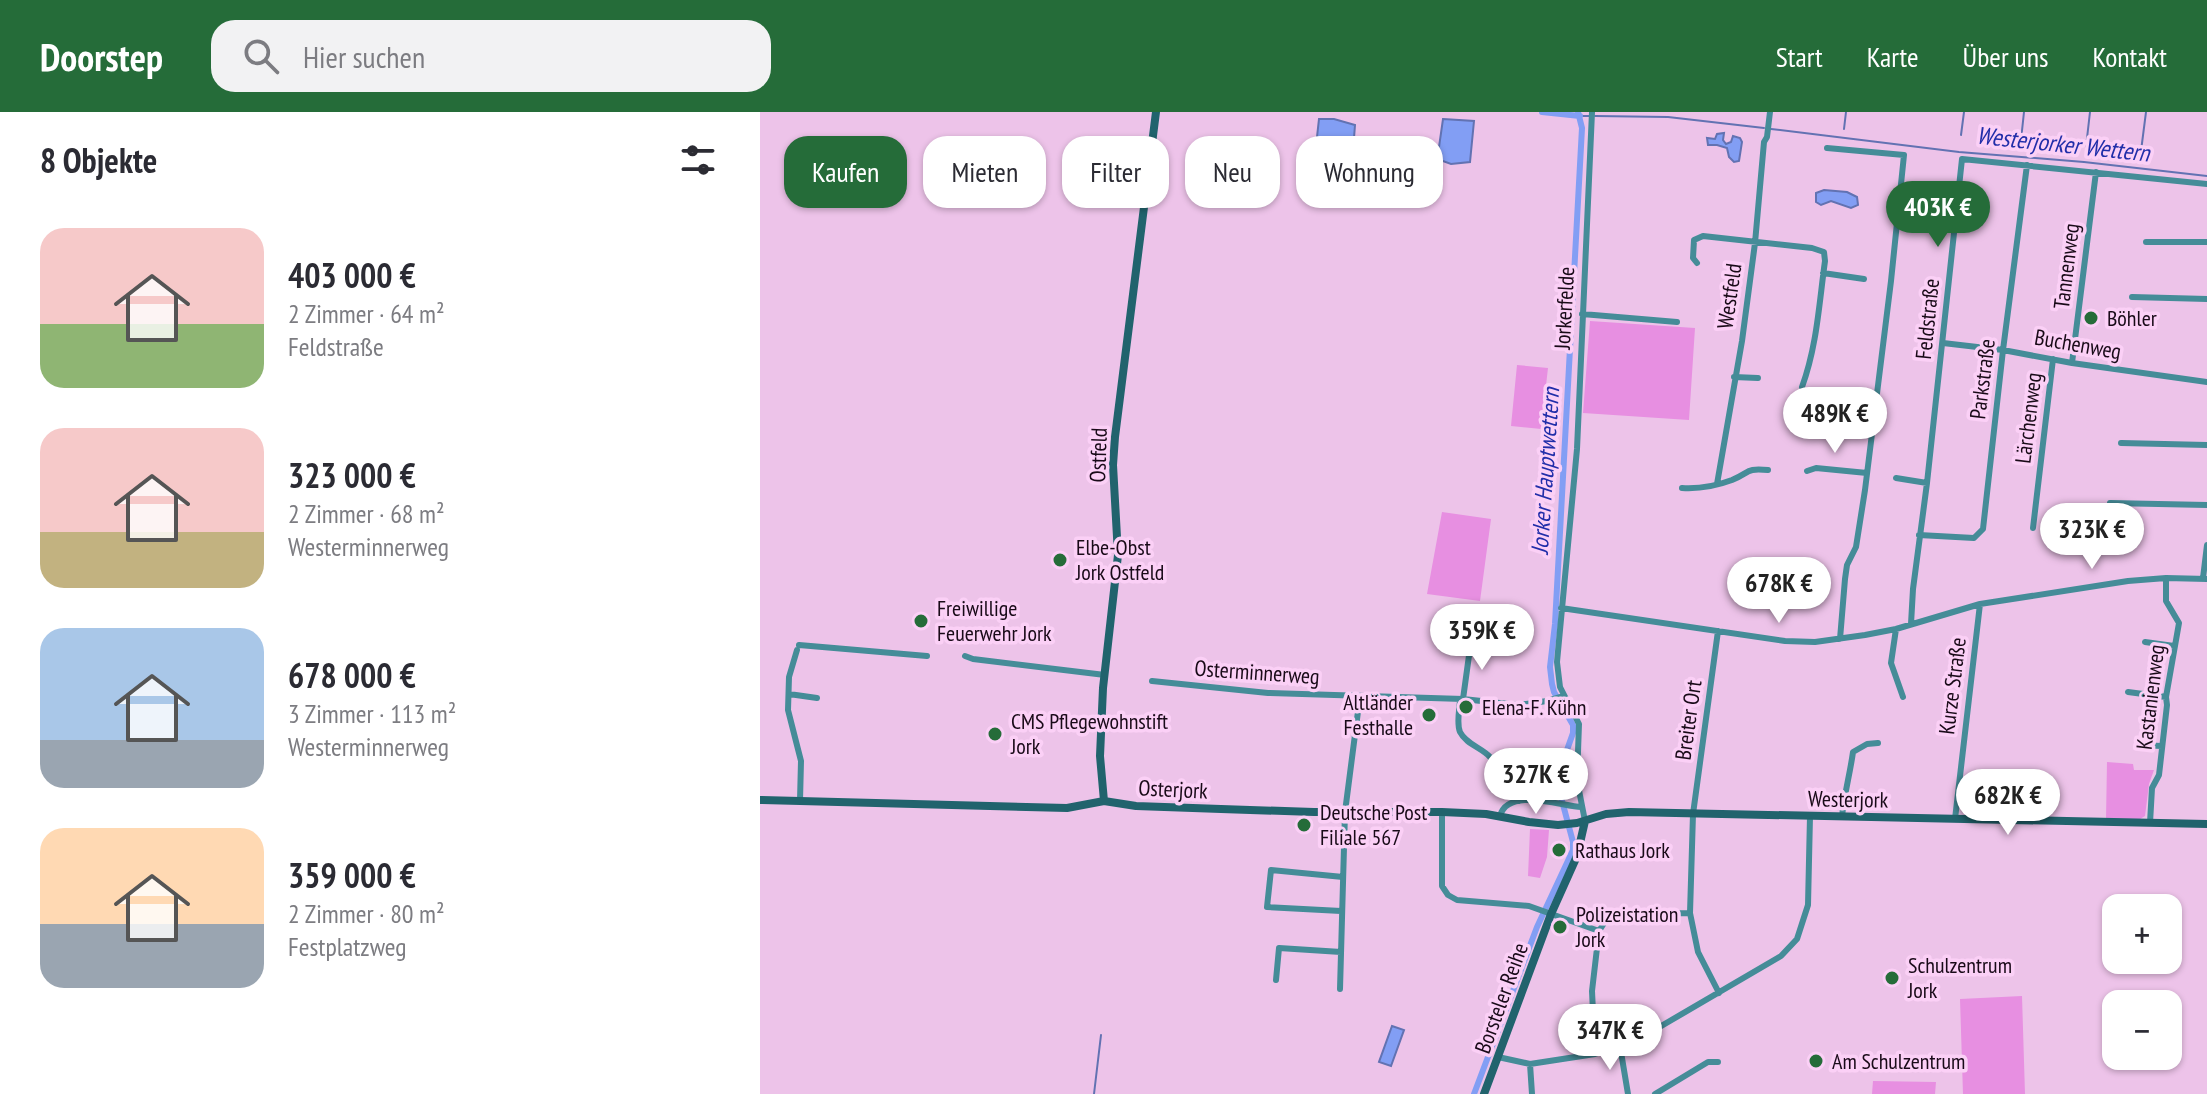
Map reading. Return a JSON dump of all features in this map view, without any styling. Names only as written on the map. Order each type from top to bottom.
[{"type":"main road","name":"Ostfeld","points":[[1104,801],[1100,745],[1118,555],[1113,465],[1115,437],[1156,112]]},
{"type":"main road","name":"Osterjork","points":[[760,800],[1073,808],[1104,801],[1136,806],[1442,812],[1500,816],[1529,822],[1569,824],[1585,821]]},
{"type":"main road","name":"Westerjork","points":[[1585,821],[1615,813],[2207,824]]},
{"type":"main road","name":"Borsteler Reihe","points":[[1484,1094],[1546,913],[1577,856],[1585,821]]},
{"type":"street","name":"Jorkerfelde","points":[[1585,821],[1577,780],[1579,724],[1575,712],[1560,697],[1557,662],[1577,449],[1592,112]]},
{"type":"street","name":"Westfeld","points":[[1717,484],[1742,341],[1770,112]]},
{"type":"street","points":[[1827,148],[1904,155],[1867,473],[1856,547],[1847,565],[1840,639]]},
{"type":"street","name":"Feldstraße","points":[[1911,624],[1962,159],[2027,165]]},
{"type":"street","points":[[2027,165],[2207,184]]},
{"type":"street","name":"Parkstraße","points":[[1919,535],[1974,538],[1983,529],[2027,165]]},
{"type":"street","name":"Tannenweg","points":[[2072,363],[2096,172]]},
{"type":"street","points":[[1697,263],[1693,258],[1694,240],[1703,236],[1824,252],[1817,332],[1802,387]]},
{"type":"street","points":[[2146,242],[2207,242]]},
{"type":"street","points":[[1823,273],[1864,279]]},
{"type":"street","points":[[2132,297],[2207,299]]},
{"type":"street","points":[[1582,314],[1677,322]]},
{"type":"street","name":"Buchenweg","points":[[1943,343],[2207,382]]},
{"type":"street","name":"Lärchenweg","points":[[2033,528],[2053,359]]},
{"type":"street","points":[[1734,377],[1758,378]]},
{"type":"street","points":[[2121,443],[2207,445]]},
{"type":"street","points":[[1807,471],[1816,468],[1867,473]]},
{"type":"street","points":[[1682,488],[1700,489],[1734,479],[1750,469],[1768,470]]},
{"type":"street","points":[[1896,478],[1927,483]]},
{"type":"street","points":[[2110,503],[2207,505]]},
{"type":"street","points":[[1561,608],[1785,641],[1815,642],[1896,629],[1980,604],[2128,581],[2205,578],[2207,545]]},
{"type":"street","name":"Kastanienweg","points":[[2150,823],[2152,788],[2159,775],[2166,697],[2179,623],[2166,601],[2166,578]]},
{"type":"street","name":"Kurze Straße","points":[[1955,819],[1980,604]]},
{"type":"street","points":[[1896,629],[1891,663],[1903,697]]},
{"type":"street","name":"Breiter Ort","points":[[1718,631],[1693,814],[1690,913],[1698,952],[1719,993]]},
{"type":"street","points":[[1471,641],[1461,699],[1461,733],[1489,755],[1513,787],[1519,801]]},
{"type":"street","points":[[2145,642],[2174,646]]},
{"type":"street","points":[[800,801],[801,761],[788,710],[789,677],[798,648],[927,656]]},
{"type":"street","points":[[965,656],[1105,675]]},
{"type":"street","name":"Osterminnerweg","points":[[1152,681],[1268,693],[1461,699],[1518,705],[1560,697]]},
{"type":"street","points":[[2128,692],[2166,697]]},
{"type":"street","points":[[789,694],[817,698]]},
{"type":"street","points":[[1340,989],[1345,812],[1360,696]]},
{"type":"street","points":[[1842,817],[1853,752],[1867,744],[1878,743]]},
{"type":"street","points":[[2137,745],[2162,746]]},
{"type":"street","points":[[1549,802],[1551,787],[1556,782],[1557,761]]},
{"type":"street","points":[[1500,816],[1506,805],[1519,801],[1581,807]]},
{"type":"street","points":[[1442,812],[1442,886],[1448,895],[1457,900],[1524,905],[1599,931]]},
{"type":"street","points":[[1498,1057],[1530,1064],[1595,1054],[1620,1046],[1651,1032],[1781,956],[1797,939],[1808,905],[1810,816]]},
{"type":"street","points":[[1341,911],[1267,907],[1271,870],[1343,877]]},
{"type":"street","points":[[1595,1054],[1592,991],[1599,931],[1608,917],[1613,914],[1690,913]]},
{"type":"street","points":[[1276,980],[1279,948],[1341,952]]},
{"type":"street","points":[[1620,1046],[1628,1094]]},
{"type":"street","points":[[1655,1094],[1708,1062],[1718,1062]]},
{"type":"street","points":[[1530,1064],[1532,1094]]},
{"type":"shaded area","points":[[1590,321],[1695,328],[1689,420],[1583,413]]},
{"type":"shaded area","points":[[1517,365],[1548,368],[1541,429],[1511,426]]},
{"type":"shaded area","points":[[1442,512],[1491,519],[1480,601],[1427,594]]},
{"type":"shaded area","points":[[1495,605],[1514,608],[1507,645],[1488,642]]},
{"type":"shaded area","points":[[2107,762],[2133,764],[2134,770],[2154,770],[2145,816],[2140,819],[2106,819]]},
{"type":"shaded area","points":[[1530,829],[1549,830],[1547,857],[1540,878],[1528,876]]},
{"type":"shaded area","points":[[2022,996],[2025,1094],[1963,1094],[1960,999]]},
{"type":"shaded area","points":[[1873,1081],[1936,1082],[1935,1094],[1872,1094]]},
{"type":"water","points":[[1319,119],[1334,119],[1355,125],[1354,136],[1317,136]]},
{"type":"water","points":[[1443,119],[1474,121],[1470,162],[1451,164],[1443,161],[1443,136],[1441,136]]},
{"type":"water","points":[[1724,133],[1726,144],[1731,142],[1733,136],[1740,138],[1739,161],[1734,162],[1729,157],[1727,148],[1708,145],[1707,138],[1715,139],[1717,134]]},
{"type":"water","points":[[1824,190],[1847,192],[1857,197],[1858,205],[1851,208],[1831,201],[1821,205],[1816,202],[1816,193]]},
{"type":"water","points":[[1392,1026],[1404,1030],[1391,1066],[1379,1062]]},
{"type":"waterway","points":[[1542,112],[1580,116]]},
{"type":"waterway","name":"Jorker Hauptwettern","points":[[1474,1094],[1537,927],[1573,850],[1560,781],[1573,725],[1554,692],[1550,667],[1555,624],[1582,128],[1578,112]]},
{"type":"waterway","points":[[1844,129],[1846,112]]},
{"type":"waterway","points":[[1961,135],[1964,112]]},
{"type":"waterway","points":[[2021,140],[2024,112]]},
{"type":"waterway","points":[[2086,147],[2090,112]]},
{"type":"waterway","points":[[2141,151],[2146,112]]},
{"type":"waterway","name":"Westerjorker Wettern","points":[[1580,116],[1589,116]]},
{"type":"waterway","name":"Westerjorker Wettern","points":[[1595,116],[1668,117],[1764,128]]},
{"type":"waterway","name":"Westerjorker Wettern","points":[[1771,129],[1959,152],[2207,176]]},
{"type":"waterway","points":[[2123,154],[2124,148]]},
{"type":"waterway","points":[[1094,1094],[1101,1035]]},
{"type":"place","name":"Böhler","points":[[2091,318]]},
{"type":"place","name":"Elbe-Obst Jork Ostfeld","points":[[1060,560]]},
{"type":"place","name":"Freiwillige Feuerwehr Jork","points":[[921,621]]},
{"type":"place","name":"Elena-F. Kühn","points":[[1466,707]]},
{"type":"place","name":"Altländer Festhalle","points":[[1429,715]]},
{"type":"place","name":"CMS Pflegewohnstift Jork","points":[[995,734]]},
{"type":"place","name":"Deutsche Post Filiale 567","points":[[1304,825]]},
{"type":"place","name":"Rathaus Jork","points":[[1559,850]]},
{"type":"place","name":"Polizeistation Jork","points":[[1560,927]]},
{"type":"place","name":"Schulzentrum Jork","points":[[1892,978]]},
{"type":"place","name":"Am Schulzentrum","points":[[1816,1061]]}]
